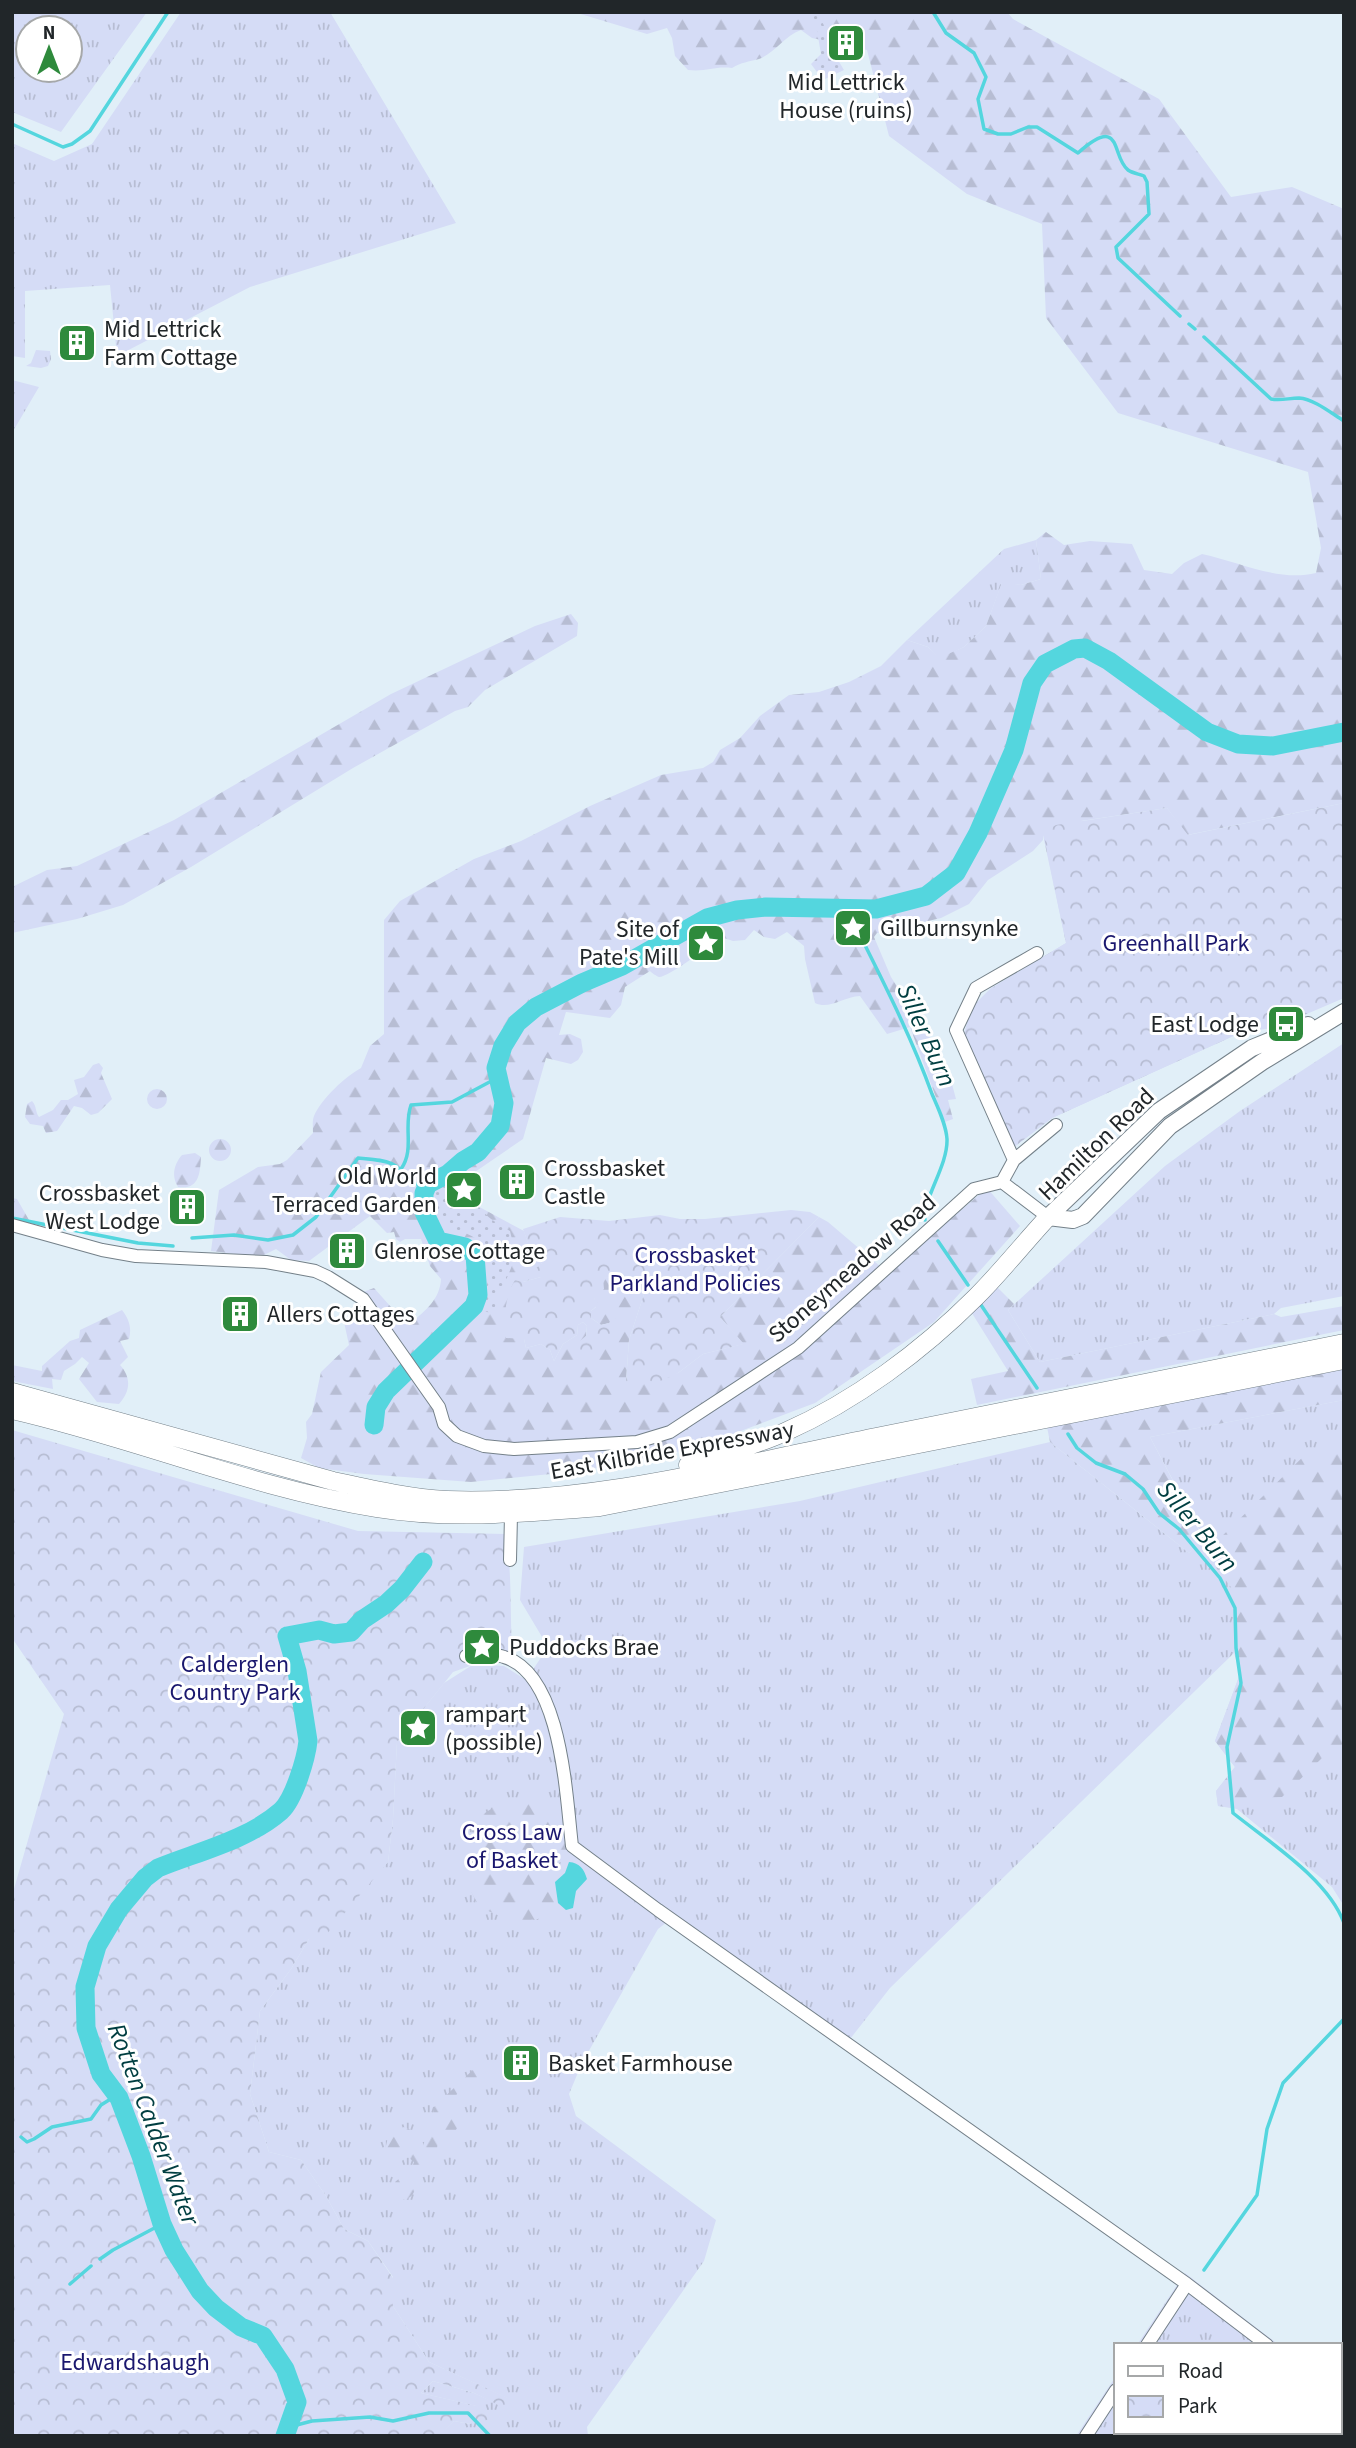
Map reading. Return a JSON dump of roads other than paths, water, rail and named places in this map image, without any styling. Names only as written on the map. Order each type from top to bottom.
[{"type":"highway","points":[[625,1486],[783,1433],[833,1408],[876,1380],[949,1321],[976,1297],[1048,1217]]},
{"type":"highway","name":"East Kilbride Expressway","points":[[12,1392],[261,1462],[371,1489],[444,1499],[494,1500],[539,1498],[625,1486],[1344,1343]]},
{"type":"highway","name":"East Kilbride Expressway","points":[[12,1410],[274,1487],[338,1502],[426,1514],[511,1515],[600,1507],[1344,1360]]},
{"type":"main road","name":"Hamilton Road","points":[[1048,1217],[1159,1111],[1252,1048],[1344,1011]]},
{"type":"main road","name":"Hamilton Road","points":[[1048,1217],[1073,1220],[1083,1216],[1170,1126],[1262,1062],[1344,1011]]},
{"type":"street","points":[[1014,1160],[956,1030],[976,988],[1037,953]]},
{"type":"street","points":[[1048,1217],[1002,1182],[1014,1160],[1056,1125]]},
{"type":"street","name":"Stoneymeadow Road","points":[[12,1225],[113,1252],[173,1259],[266,1262],[315,1271],[339,1282],[363,1299],[439,1408],[444,1423],[457,1436],[485,1446],[514,1450],[637,1442],[670,1432],[798,1348],[974,1189],[1002,1182]]},
{"type":"street","points":[[510,1560],[511,1515]]},
{"type":"street","points":[[466,1656],[503,1657],[529,1673],[548,1701],[557,1739],[572,1846],[680,1926],[1187,2284],[1264,2343]]},
{"type":"street","points":[[1148,2343],[1187,2284]]},
{"type":"street","points":[[1086,2436],[1114,2393]]},
{"type":"water","points":[[569,1862],[581,1867],[587,1879],[576,1891],[573,1908],[566,1910],[558,1903],[555,1882],[565,1873]]},
{"type":"waterway","points":[[12,124],[63,147],[72,144],[90,131],[168,12]]},
{"type":"waterway","points":[[933,12],[946,33],[974,53],[986,77],[978,99],[984,129],[998,134],[1011,134],[1028,127],[1037,127],[1078,153],[1092,142],[1109,137],[1128,170],[1144,176],[1147,182],[1149,214],[1116,247],[1118,258],[1180,316]]},
{"type":"waterway","points":[[1189,324],[1195,329]]},
{"type":"waterway","points":[[1204,337],[1271,399],[1305,399],[1344,421]]},
{"type":"waterway","name":"Rotten Calder Water","points":[[374,1425],[376,1407],[386,1391],[474,1306],[478,1295],[475,1255],[465,1247],[438,1241],[424,1212],[424,1193],[428,1184],[448,1174],[478,1152],[500,1126],[504,1103],[496,1068],[503,1046],[517,1023],[536,1007],[622,966],[707,918],[737,910],[766,907],[876,909],[926,896],[956,873],[978,833],[1014,750],[1032,683],[1045,664],[1074,649],[1085,648],[1109,661],[1207,732],[1238,744],[1273,746],[1344,732]]},
{"type":"waterway","name":"Siller Burn","points":[[847,909],[903,1023],[945,1128],[947,1139],[944,1160],[927,1203],[925,1220]]},
{"type":"waterway","points":[[401,1169],[407,1154],[411,1105],[452,1102],[497,1078]]},
{"type":"waterway","points":[[192,1238],[234,1235],[268,1240],[293,1235],[316,1217],[358,1158],[390,1163],[415,1184],[428,1184]]},
{"type":"waterway","points":[[12,1218],[138,1243],[173,1246]]},
{"type":"waterway","name":"Siller Burn","points":[[938,1241],[968,1285]]},
{"type":"waterway","name":"Siller Burn","points":[[981,1305],[1037,1388]]},
{"type":"waterway","name":"Siller Burn","points":[[1068,1434],[1077,1448],[1096,1463],[1125,1474],[1143,1489],[1159,1513],[1179,1529],[1220,1578],[1235,1608],[1236,1648],[1241,1683],[1227,1747],[1233,1813],[1296,1862],[1325,1891],[1344,1923]]},
{"type":"waterway","name":"Rotten Calder Water","points":[[285,2436],[297,2402],[285,2369],[263,2336],[241,2327],[216,2308],[200,2291],[174,2250],[162,2224],[119,2098],[101,2074],[86,2028],[85,1987],[97,1946],[119,1909],[145,1878],[158,1868],[253,1830],[286,1805],[302,1768],[308,1741],[297,1671],[287,1636],[319,1630],[334,1634],[351,1632],[402,1589],[423,1562]]},
{"type":"waterway","name":"Siller Burn","points":[[1204,2270],[1257,2195],[1267,2129],[1283,2083],[1344,2019]]},
{"type":"waterway","points":[[21,2137],[27,2142],[52,2127],[91,2119],[101,2105],[117,2095]]},
{"type":"waterway","points":[[100,2259],[162,2224]]},
{"type":"waterway","points":[[70,2284],[91,2266]]},
{"type":"waterway","points":[[289,2427],[312,2421],[370,2417],[393,2421],[429,2413],[468,2413],[490,2436]]},
{"type":"place","name":"Mid Lettrick House (ruins)","points":[[846,43]]},
{"type":"place","name":"Mid Lettrick Farm Cottage","points":[[77,343]]},
{"type":"place","name":"Gillburnsynke","points":[[853,928]]},
{"type":"place","name":"Site of Pate's Mill","points":[[706,943]]},
{"type":"place","name":"East Lodge","points":[[1286,1024]]},
{"type":"place","name":"Crossbasket Castle","points":[[517,1182]]},
{"type":"place","name":"Old World Terraced Garden","points":[[464,1190]]},
{"type":"place","name":"Crossbasket West Lodge","points":[[187,1207]]},
{"type":"place","name":"Glenrose Cottage","points":[[347,1251]]},
{"type":"place","name":"Allers Cottages","points":[[240,1314]]},
{"type":"place","name":"Puddocks Brae","points":[[482,1647]]},
{"type":"place","name":"rampart (possible)","points":[[418,1728]]},
{"type":"place","name":"Basket Farmhouse","points":[[521,2063]]},
{"type":"park label","name":"Greenhall Park","points":[[1176,943]]},
{"type":"park label","name":"Crossbasket Parkland Policies","points":[[695,1269]]},
{"type":"park label","name":"Calderglen Country Park","points":[[235,1678]]},
{"type":"park label","name":"Cross Law of Basket","points":[[512,1846]]},
{"type":"park label","name":"Edwardshaugh","points":[[135,2362]]}]
